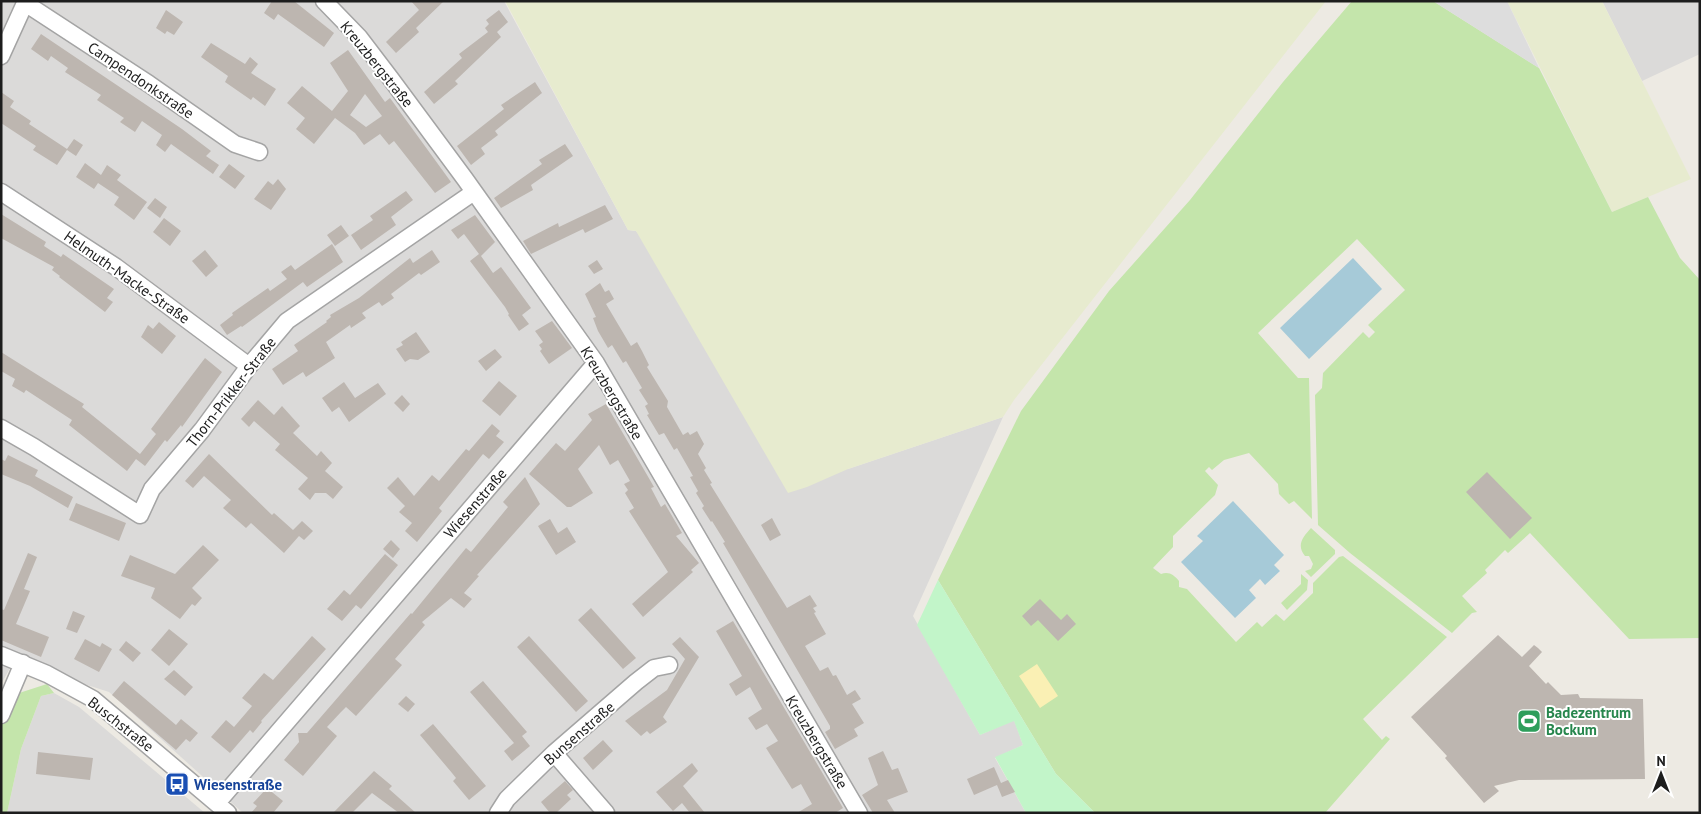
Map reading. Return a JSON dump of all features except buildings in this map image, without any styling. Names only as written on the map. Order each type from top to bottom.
[{"type":"street","name":"Kreuzbergstraße","points":[[324,1],[359,38],[474,192],[596,363],[859,813]]},
{"type":"street","points":[[1,56],[26,2]]},
{"type":"street","name":"Campendonkstraße","points":[[26,2],[235,144],[259,152]]},
{"type":"street","name":"Helmuth-Macke-Straße","points":[[1,192],[92,250],[250,366]]},
{"type":"street","name":"Thorn-Prikker-Straße","points":[[1,428],[34,446],[140,515],[152,489],[202,430],[250,366],[287,321],[474,192]]},
{"type":"street","name":"Wiesenstraße","points":[[222,808],[596,363]]},
{"type":"street","name":"Buschstraße","points":[[1,655],[23,663],[94,699],[222,808]]},
{"type":"street","points":[[1,715],[23,663]]},
{"type":"street","name":"Bunsenstraße","points":[[498,813],[507,799],[554,753],[654,668],[669,665]]},
{"type":"street","points":[[554,753],[606,813]]},
{"type":"shaded area","points":[[1,1],[504,1],[628,230],[636,231],[848,469],[1003,417],[913,616],[980,735],[1014,720],[1023,745],[995,758],[1026,813],[243,813],[109,692],[78,682],[17,656],[1,684]]},
{"type":"shaded area","points":[[1433,1],[1507,1],[1539,68],[1526,60]]},
{"type":"shaded area","points":[[1602,1],[1700,1],[1700,54],[1642,81]]},
{"type":"shaded area","points":[[54,693],[79,707],[205,813],[7,813],[21,749],[41,696]]},
{"type":"green space","points":[[505,1],[1326,1],[1014,400],[1003,417],[848,469],[788,493],[636,231],[628,230]]},
{"type":"green space","points":[[1352,1],[1433,1],[1539,68],[1612,212],[1648,197],[1680,258],[1700,280],[1700,638],[1629,639],[1530,533],[1508,553],[1505,550],[1485,570],[1487,573],[1462,596],[1477,612],[1472,613],[1452,633],[1350,553],[1318,525],[1315,395],[1322,388],[1323,373],[1363,332],[1369,338],[1375,332],[1368,325],[1405,290],[1357,239],[1258,333],[1298,378],[1309,378],[1312,519],[1294,501],[1289,504],[1279,494],[1278,484],[1249,453],[1224,460],[1212,470],[1209,467],[1205,471],[1218,485],[1215,495],[1173,536],[1173,547],[1153,568],[1161,574],[1169,573],[1175,577],[1179,581],[1179,587],[1187,589],[1236,642],[1257,622],[1262,627],[1276,614],[1284,621],[1313,593],[1313,583],[1339,557],[1343,556],[1447,637],[1363,719],[1382,740],[1386,736],[1390,739],[1325,813],[1095,813],[1056,774],[938,580],[1021,411],[1109,291],[1190,200],[1283,82]]},
{"type":"green space","points":[[1507,1],[1602,1],[1691,179],[1612,212]]},
{"type":"green space","points":[[1311,528],[1335,550],[1335,554],[1311,577],[1305,571],[1311,569],[1313,564],[1309,556],[1305,556],[1302,552],[1301,545],[1303,538]]},
{"type":"green space","points":[[1301,574],[1308,580],[1307,590],[1287,610],[1281,603],[1301,584]]},
{"type":"green space","points":[[938,580],[1056,774],[1095,813],[1026,813],[995,757],[1023,745],[1014,721],[980,735],[917,625]]},
{"type":"green space","points":[[47,684],[54,693],[41,696],[21,749],[7,813],[1,813],[1,724],[16,694]]},
{"type":"sand","points":[[1037,664],[1058,696],[1040,708],[1019,676]]},
{"type":"water","points":[[1353,258],[1382,289],[1309,359],[1280,328]]},
{"type":"water","points":[[1233,501],[1284,555],[1274,565],[1280,571],[1265,585],[1260,579],[1249,590],[1256,598],[1235,618],[1181,562],[1203,541],[1197,536]]},
{"type":"place","name":"Badezentrum Bockum","points":[[1529,721]]},
{"type":"place","name":"Wiesenstraße","points":[[177,784]]}]
